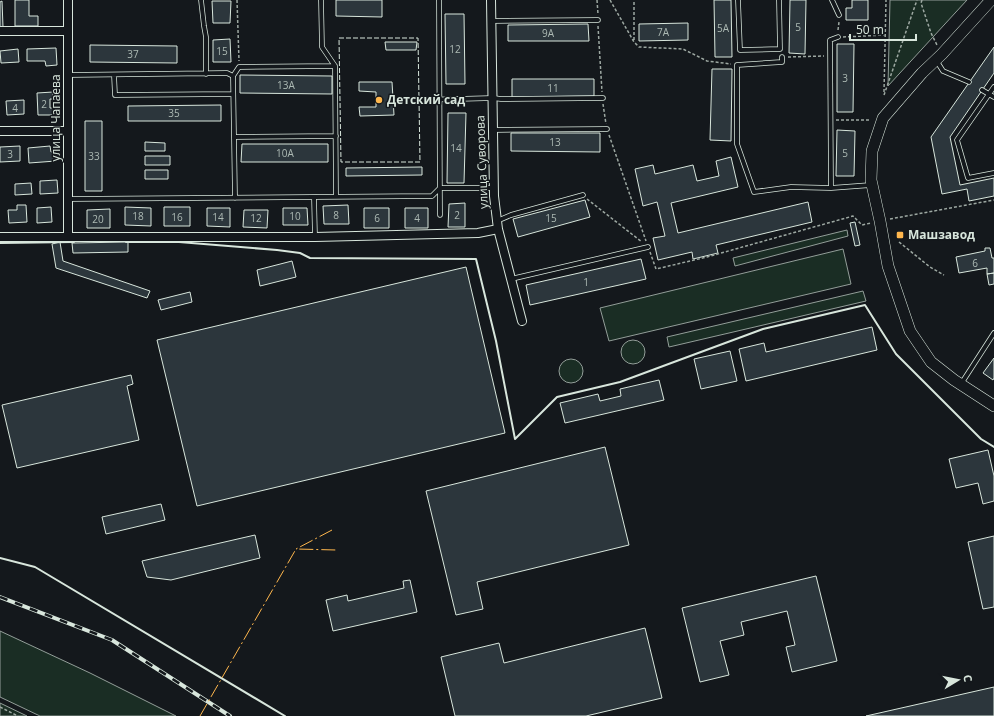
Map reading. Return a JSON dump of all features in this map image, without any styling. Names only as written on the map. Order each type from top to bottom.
[{"type":"main road","points":[[991,0],[939,57],[922,73],[883,118],[872,151],[871,186],[880,221],[888,266],[910,331],[931,362],[960,384],[994,406]]},
{"type":"street","name":"улица Чапаева","points":[[68,0],[68,237]]},
{"type":"street","name":"улица Суворова","points":[[492,0],[494,188],[498,225],[522,321]]},
{"type":"street","points":[[0,31],[68,31]]},
{"type":"street","points":[[0,131],[68,131]]},
{"type":"street","points":[[0,236],[316,237],[478,234],[498,225]]},
{"type":"lane","points":[[201,0],[206,37],[206,74]]},
{"type":"lane","points":[[321,0],[322,47],[336,66],[336,197]]},
{"type":"lane","points":[[439,0],[440,215]]},
{"type":"lane","points":[[738,0],[740,50],[780,49],[779,0]]},
{"type":"lane","points":[[832,0],[839,15]]},
{"type":"lane","points":[[492,21],[598,20]]},
{"type":"lane","points":[[831,188],[829,120],[830,40],[838,37]]},
{"type":"lane","points":[[782,57],[782,62],[737,65],[737,144],[754,192],[791,187],[831,188],[871,186]]},
{"type":"lane","points":[[939,57],[943,71],[969,82]]},
{"type":"lane","points":[[235,198],[233,76],[239,67],[336,66]]},
{"type":"lane","points":[[68,75],[227,73],[233,76]]},
{"type":"lane","points":[[114,75],[115,95],[233,94]]},
{"type":"lane","points":[[994,87],[957,140],[968,178],[994,173]]},
{"type":"lane","points":[[982,90],[994,97]]},
{"type":"lane","points":[[421,100],[493,98],[602,98]]},
{"type":"lane","points":[[493,130],[607,129]]},
{"type":"lane","points":[[234,136],[336,136]]},
{"type":"lane","points":[[68,199],[432,196],[440,188],[494,188]]},
{"type":"lane","points":[[498,225],[511,215],[583,195]]},
{"type":"lane","points":[[314,197],[316,237]]},
{"type":"lane","points":[[511,279],[648,247]]},
{"type":"lane","points":[[960,384],[994,333]]},
{"type":"path","points":[[237,0],[239,67]]},
{"type":"path","points":[[597,0],[602,98],[607,129],[656,269],[707,257],[853,216],[862,225],[994,200]]},
{"type":"path","points":[[610,0],[634,42],[640,47],[683,49],[707,61],[725,62],[737,65]]},
{"type":"path","points":[[634,0],[634,42]]},
{"type":"path","points":[[886,0],[884,95],[917,0]]},
{"type":"path","points":[[922,0],[921,3],[939,57]]},
{"type":"path","points":[[839,15],[838,37],[885,34]]},
{"type":"path","points":[[782,57],[830,56]]},
{"type":"path","points":[[829,120],[870,120]]},
{"type":"path","points":[[583,195],[648,247]]},
{"type":"path","points":[[899,242],[930,267],[944,275]]},
{"type":"path","points":[[0,708],[18,716]]},
{"type":"green space","points":[[890,0],[967,0],[888,86]]},
{"type":"green space","points":[[847,230],[848,236],[735,266],[733,258]]},
{"type":"green space","points":[[843,249],[851,284],[609,341],[600,308]]},
{"type":"green space","points":[[863,291],[866,301],[669,347],[667,337]]},
{"type":"green space","points":[[633,340],[642,343],[645,352],[642,361],[633,364],[624,361],[621,352],[624,343]]},
{"type":"green space","points":[[571,359],[580,362],[583,371],[580,380],[571,383],[562,380],[559,371],[562,362]]},
{"type":"green space","points":[[0,631],[90,673],[176,716],[40,716],[0,697]]},
{"type":"green space","points":[[0,703],[27,716],[0,716]]},
{"type":"building","points":[[15,0],[29,0],[29,16],[38,16],[38,26],[15,26]]},
{"type":"building","points":[[336,0],[382,0],[382,17],[336,16]]},
{"type":"building","points":[[714,0],[731,0],[732,57],[715,57]]},
{"type":"building","points":[[790,0],[806,0],[805,54],[789,53]]},
{"type":"building","points":[[852,0],[868,0],[868,20],[846,20],[846,8],[852,8]]},
{"type":"building","points":[[2,1],[3,27],[0,27],[0,2]]},
{"type":"building","points":[[212,1],[231,1],[230,23],[213,23]]},
{"type":"building","points":[[445,14],[464,14],[465,84],[446,84]]},
{"type":"building","points":[[688,23],[688,40],[639,41],[639,24]]},
{"type":"building","points":[[588,24],[589,41],[508,41],[508,25]]},
{"type":"building","points":[[230,39],[231,62],[213,62],[213,40]]},
{"type":"building","points":[[385,42],[417,42],[416,50],[386,50]]},
{"type":"building","points":[[837,44],[854,44],[853,112],[837,112]]},
{"type":"building","points":[[90,45],[177,46],[177,63],[90,62]]},
{"type":"building","points":[[994,47],[994,73],[950,137],[960,185],[994,178],[994,196],[969,201],[967,189],[942,194],[931,137]]},
{"type":"building","points":[[56,48],[57,65],[46,66],[45,61],[27,61],[27,49]]},
{"type":"building","points":[[18,49],[19,62],[1,63],[0,51]]},
{"type":"building","points":[[712,69],[732,69],[731,141],[710,140]]},
{"type":"building","points":[[240,75],[332,76],[332,94],[240,93]]},
{"type":"building","points":[[512,79],[594,79],[594,96],[512,97]]},
{"type":"building","points":[[359,82],[392,82],[394,115],[360,116],[359,107],[376,107],[376,92],[359,91]]},
{"type":"building","points":[[53,92],[53,99],[50,99],[50,108],[56,108],[56,115],[38,115],[37,93]]},
{"type":"building","points":[[24,100],[24,114],[7,115],[6,101]]},
{"type":"building","points":[[221,105],[221,121],[128,121],[128,106]]},
{"type":"building","points":[[448,113],[466,113],[464,183],[447,183]]},
{"type":"building","points":[[85,121],[102,121],[102,191],[85,191]]},
{"type":"building","points":[[837,130],[855,131],[854,176],[836,176]]},
{"type":"building","points":[[511,133],[600,133],[600,152],[511,151]]},
{"type":"building","points":[[145,142],[165,143],[165,151],[145,151]]},
{"type":"building","points":[[242,144],[328,144],[328,162],[241,162]]},
{"type":"building","points":[[20,146],[20,161],[0,162],[0,147]]},
{"type":"building","points":[[50,146],[51,152],[55,152],[56,161],[29,163],[28,148]]},
{"type":"building","points":[[145,156],[170,156],[170,165],[145,165]]},
{"type":"building","points":[[731,157],[738,187],[671,203],[678,233],[808,202],[812,222],[716,245],[718,253],[693,259],[692,252],[658,260],[653,238],[665,236],[657,202],[643,206],[635,169],[653,165],[655,174],[693,165],[697,181],[719,176],[716,161]]},
{"type":"building","points":[[422,167],[422,175],[346,176],[346,168]]},
{"type":"building","points":[[145,170],[168,170],[168,179],[145,179]]},
{"type":"building","points":[[57,180],[58,193],[40,194],[40,181]]},
{"type":"building","points":[[31,183],[32,194],[15,195],[15,184]]},
{"type":"building","points":[[585,200],[590,217],[518,237],[513,219]]},
{"type":"building","points":[[465,203],[465,227],[448,227],[449,204]]},
{"type":"building","points":[[17,205],[26,205],[27,222],[9,223],[8,210],[17,210]]},
{"type":"building","points":[[348,205],[349,224],[324,224],[323,206]]},
{"type":"building","points":[[51,207],[52,222],[37,223],[37,208]]},
{"type":"building","points":[[125,207],[151,208],[151,226],[125,225]]},
{"type":"building","points":[[164,207],[190,207],[190,226],[164,226]]},
{"type":"building","points":[[207,208],[230,208],[230,227],[207,226]]},
{"type":"building","points":[[283,208],[307,208],[308,225],[283,225]]},
{"type":"building","points":[[364,208],[389,208],[389,228],[364,228]]},
{"type":"building","points":[[405,208],[428,208],[428,228],[405,228]]},
{"type":"building","points":[[110,209],[110,228],[87,228],[87,210]]},
{"type":"building","points":[[244,210],[268,210],[267,228],[243,227]]},
{"type":"building","points":[[855,222],[860,245],[855,246],[850,223]]},
{"type":"building","points":[[60,242],[63,261],[150,291],[147,298],[56,268],[52,244]]},
{"type":"building","points":[[128,242],[128,252],[73,253],[72,243]]},
{"type":"building","points":[[985,248],[990,248],[992,258],[994,258],[994,273],[987,274],[987,268],[959,273],[956,257],[985,251]]},
{"type":"building","points":[[641,259],[646,279],[530,305],[526,285]]},
{"type":"building","points":[[292,261],[296,277],[260,286],[257,270]]},
{"type":"building","points":[[466,267],[505,433],[197,506],[157,340]]},
{"type":"building","points":[[994,273],[994,284],[989,285],[987,274]]},
{"type":"building","points":[[190,292],[192,302],[161,310],[158,300]]},
{"type":"building","points":[[872,327],[877,350],[746,381],[739,349],[764,343],[766,352]]},
{"type":"building","points":[[730,351],[737,381],[701,389],[694,359]]},
{"type":"building","points":[[994,358],[994,378],[993,380],[983,373]]},
{"type":"building","points":[[131,375],[133,384],[127,386],[139,440],[17,468],[2,405]]},
{"type":"building","points":[[659,380],[664,400],[565,423],[560,403],[598,394],[600,401],[621,396],[620,389]]},
{"type":"building","points":[[605,447],[629,545],[477,582],[483,609],[456,615],[426,491]]},
{"type":"building","points":[[988,450],[994,476],[994,501],[983,504],[978,483],[956,488],[949,459]]},
{"type":"building","points":[[161,504],[165,520],[106,534],[102,517]]},
{"type":"building","points":[[255,535],[260,558],[171,580],[147,577],[142,561]]},
{"type":"building","points":[[994,536],[994,607],[983,609],[968,542]]},
{"type":"building","points":[[816,576],[837,661],[792,672],[786,647],[795,645],[787,611],[741,622],[744,635],[720,641],[729,675],[700,682],[682,608]]},
{"type":"building","points":[[410,580],[417,612],[333,631],[326,600],[347,595],[348,601],[404,588],[403,581]]},
{"type":"building","points":[[645,628],[662,698],[586,716],[455,716],[441,657],[499,643],[504,663]]},
{"type":"building","points":[[994,687],[994,716],[866,716]]},
{"type":"railway","points":[[0,597],[112,640],[230,716]]},
{"type":"fence","points":[[339,38],[418,38],[420,162],[341,162],[339,38]]},
{"type":"wall","points":[[0,243],[74,242]]},
{"type":"wall","points":[[126,242],[179,242],[277,250],[300,253],[310,258],[476,259],[496,341],[515,439],[557,397],[620,382],[763,329],[865,305],[896,354],[981,439],[994,447]]},
{"type":"wall","points":[[0,558],[35,567],[285,716]]},
{"type":"power","points":[[332,530],[296,549],[336,550]]},
{"type":"power","points":[[200,716],[296,549]]},
{"type":"place","name":"Детский сад","points":[[379,100]]},
{"type":"place","name":"Машзавод","points":[[900,235]]}]
